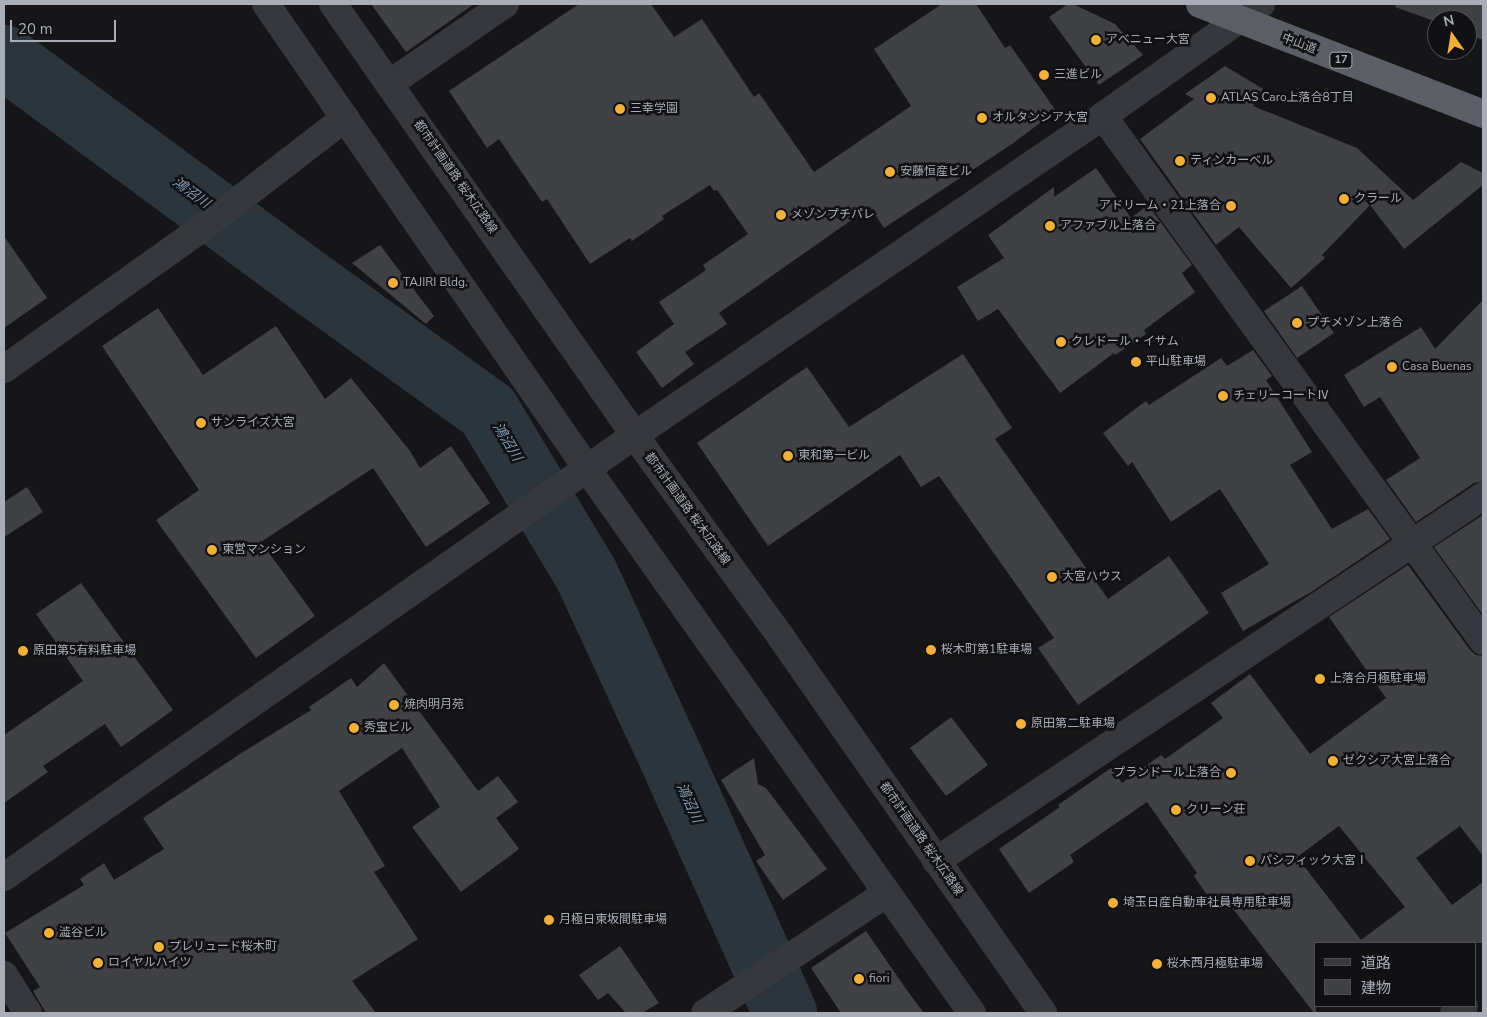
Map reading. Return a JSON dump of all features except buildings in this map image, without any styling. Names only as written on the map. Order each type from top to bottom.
[{"type":"highway","name":"中山道","points":[[1200,4],[1239,21],[1483,114]]},
{"type":"street","points":[[266,4],[589,470],[972,1013]]},
{"type":"street","name":"都市計画道路 桜木広路線","points":[[333,4],[635,435],[783,640],[1043,1013]]},
{"type":"street","points":[[389,84],[505,4]]},
{"type":"street","points":[[4,877],[589,470],[635,435],[1103,116],[1261,4]]},
{"type":"street","points":[[1103,116],[1483,641]]},
{"type":"street","points":[[4,369],[197,232],[345,118]]},
{"type":"street","points":[[936,861],[1411,542],[1483,496]]},
{"type":"street","points":[[705,1013],[887,893]]},
{"type":"street","points":[[4,975],[28,1013]]},
{"type":"waterway","name":"鴻沼川","points":[[4,57],[488,411],[587,576],[785,1013]]},
{"type":"place","name":"アベニュー大宮","points":[[1096,40]]},
{"type":"place","name":"三進ビル","points":[[1044,75]]},
{"type":"place","name":"ATLAS Caro上落合8丁目","points":[[1211,98]]},
{"type":"place","name":"三幸学園","points":[[620,109]]},
{"type":"place","name":"オルタンシア大宮","points":[[982,118]]},
{"type":"place","name":"ティンカーベル","points":[[1180,161]]},
{"type":"place","name":"安藤恒産ビル","points":[[890,172]]},
{"type":"place","name":"クラール","points":[[1344,199]]},
{"type":"place","name":"アドリーム・21上落合","points":[[1231,206]]},
{"type":"place","name":"メゾンプチパレ","points":[[781,215]]},
{"type":"place","name":"アファブル上落合","points":[[1050,226]]},
{"type":"place","name":"TAJIRI Bldg.","points":[[393,283]]},
{"type":"place","name":"プチメゾン上落合","points":[[1297,323]]},
{"type":"place","name":"クレドール・イサム","points":[[1061,342]]},
{"type":"place","name":"平山駐車場","points":[[1136,362]]},
{"type":"place","name":"Casa Buenas","points":[[1392,367]]},
{"type":"place","name":"チェリーコートⅣ","points":[[1223,396]]},
{"type":"place","name":"サンライズ大宮","points":[[201,423]]},
{"type":"place","name":"東和第一ビル","points":[[788,456]]},
{"type":"place","name":"東営マンション","points":[[212,550]]},
{"type":"place","name":"大宮ハウス","points":[[1052,577]]},
{"type":"place","name":"桜木町第1駐車場","points":[[931,650]]},
{"type":"place","name":"原田第5有料駐車場","points":[[23,651]]},
{"type":"place","name":"上落合月極駐車場","points":[[1320,679]]},
{"type":"place","name":"焼肉明月苑","points":[[394,705]]},
{"type":"place","name":"原田第二駐車場","points":[[1021,724]]},
{"type":"place","name":"秀宝ビル","points":[[354,728]]},
{"type":"place","name":"ゼクシア大宮上落合","points":[[1333,761]]},
{"type":"place","name":"プランドール上落合","points":[[1231,773]]},
{"type":"place","name":"クリーン荘","points":[[1176,810]]},
{"type":"place","name":"パシフィック大宮Ⅰ","points":[[1250,861]]},
{"type":"place","name":"埼玉日産自動車社員専用駐車場","points":[[1113,903]]},
{"type":"place","name":"月極日東坂間駐車場","points":[[549,920]]},
{"type":"place","name":"澁谷ビル","points":[[49,933]]},
{"type":"place","name":"プレリュード桜木町","points":[[159,947]]},
{"type":"place","name":"ロイヤルハイツ","points":[[98,963]]},
{"type":"place","name":"桜木西月極駐車場","points":[[1157,964]]},
{"type":"place","name":"fiori","points":[[859,979]]}]
